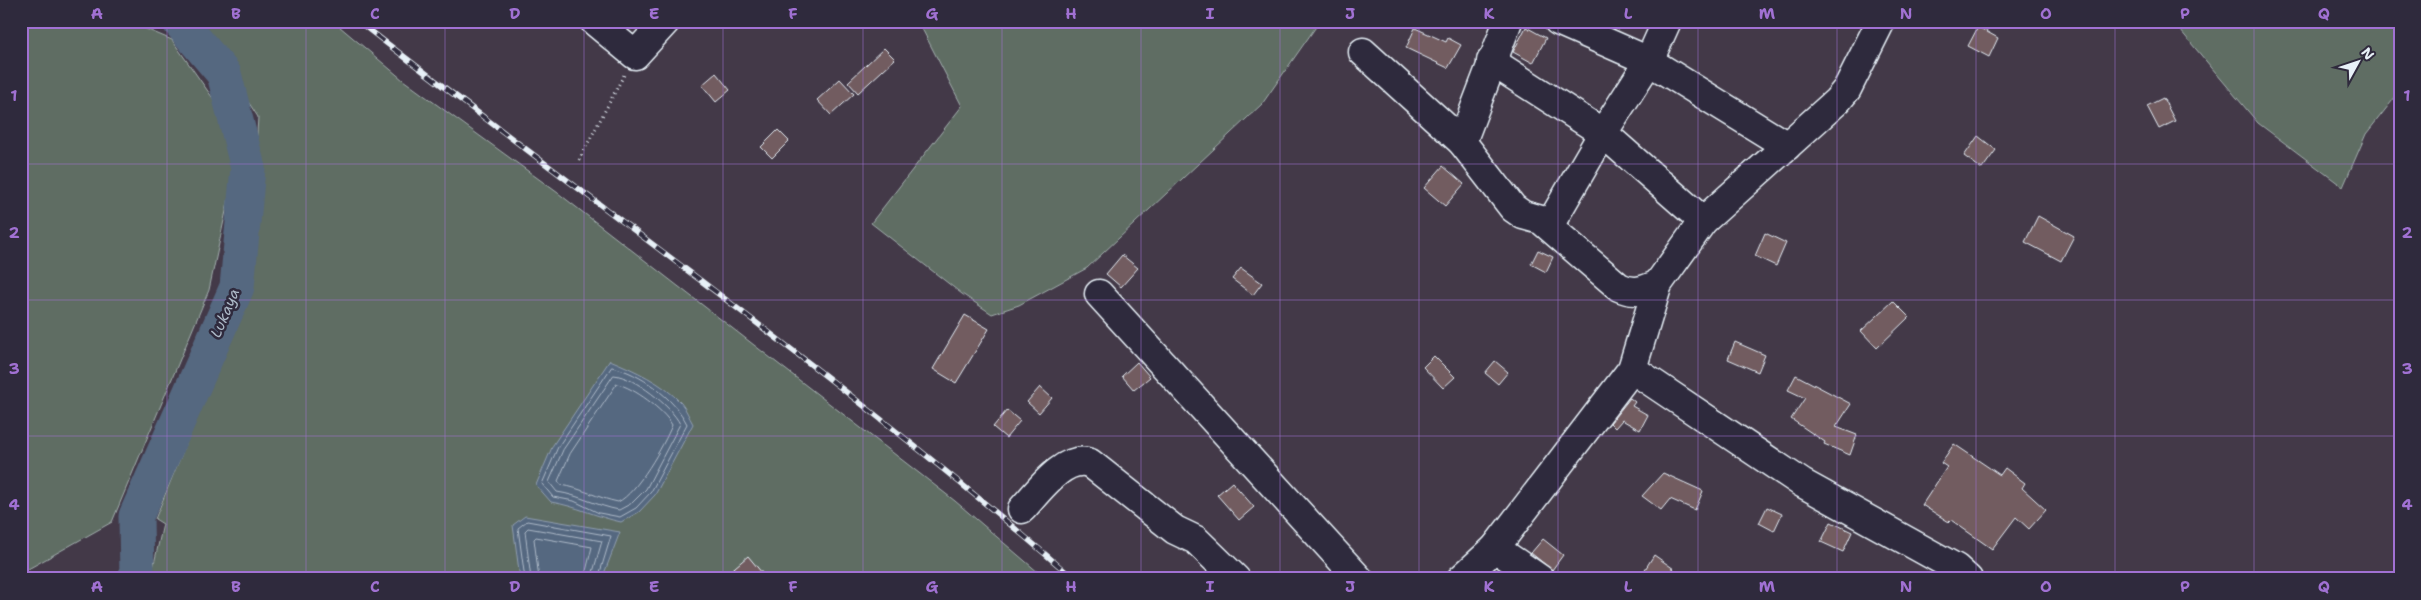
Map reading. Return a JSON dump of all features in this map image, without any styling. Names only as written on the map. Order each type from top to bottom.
[{"type":"street","points":[[594,21],[635,55],[666,21]]},
{"type":"street","points":[[1462,142],[1491,61],[1508,21]]},
{"type":"street","points":[[1558,21],[1649,61],[1787,146]]},
{"type":"street","points":[[1549,226],[1603,133],[1649,61],[1667,21]]},
{"type":"street","points":[[1462,579],[1495,548],[1632,369],[1658,284],[1703,221],[1837,101],[1847,89],[1881,21]]},
{"type":"street","points":[[1362,52],[1462,142],[1513,208],[1523,215],[1541,220],[1619,287],[1629,292],[1641,292],[1658,284]]},
{"type":"street","points":[[1491,61],[1603,133],[1703,221]]},
{"type":"street","points":[[1099,294],[1359,579]]},
{"type":"street","points":[[1632,369],[1802,483],[1956,568],[1968,579]]},
{"type":"street","points":[[1022,509],[1061,469],[1076,461],[1083,460],[1090,463],[1175,530],[1196,540],[1236,579]]},
{"type":"street","points":[[1495,548],[1540,579]]},
{"type":"path","points":[[579,160],[635,55]]},
{"type":"green space","points":[[21,21],[127,21],[172,40],[219,107],[237,160],[209,290],[112,522],[21,573]]},
{"type":"green space","points":[[196,21],[333,21],[403,80],[558,193],[955,501],[1046,579],[153,579],[151,577],[163,524],[155,519],[247,296],[258,117]]},
{"type":"green space","points":[[918,21],[1320,21],[1262,104],[1087,268],[1019,305],[992,314],[962,294],[871,223],[962,106]]},
{"type":"green space","points":[[2176,21],[2400,21],[2400,91],[2366,134],[2343,187],[2258,123],[2175,24]]},
{"type":"water","points":[[610,360],[666,389],[681,403],[693,424],[655,495],[639,512],[621,522],[551,502],[536,485],[553,445]]},
{"type":"water","points":[[525,516],[620,532],[602,579],[520,579],[513,525]]},
{"type":"building","points":[[1526,27],[1546,38],[1533,63],[1513,52]]},
{"type":"building","points":[[1978,27],[1998,38],[1989,57],[1968,46]]},
{"type":"building","points":[[1415,28],[1446,42],[1448,38],[1461,45],[1448,68],[1406,48]]},
{"type":"building","points":[[884,48],[895,59],[858,93],[848,82]]},
{"type":"building","points":[[716,73],[730,90],[716,102],[702,85]]},
{"type":"building","points":[[840,79],[854,94],[831,115],[817,100]]},
{"type":"building","points":[[2163,98],[2175,121],[2159,129],[2147,106]]},
{"type":"building","points":[[778,130],[789,141],[772,158],[761,147]]},
{"type":"building","points":[[1978,136],[1996,150],[1982,169],[1964,156]]},
{"type":"building","points":[[1443,166],[1464,184],[1445,206],[1424,188]]},
{"type":"building","points":[[2038,216],[2074,236],[2061,261],[2025,242]]},
{"type":"building","points":[[1765,233],[1786,243],[1776,266],[1755,256]]},
{"type":"building","points":[[1538,250],[1553,257],[1546,272],[1531,264]]},
{"type":"building","points":[[1122,255],[1138,268],[1121,287],[1106,274]]},
{"type":"building","points":[[1241,268],[1262,283],[1253,295],[1232,279]]},
{"type":"building","points":[[1893,301],[1909,317],[1877,348],[1861,331]]},
{"type":"building","points":[[965,315],[989,329],[956,383],[933,369]]},
{"type":"building","points":[[1735,342],[1765,355],[1758,372],[1728,359]]},
{"type":"building","points":[[1434,356],[1455,377],[1443,388],[1423,367]]},
{"type":"building","points":[[1495,361],[1508,372],[1498,384],[1485,373]]},
{"type":"building","points":[[1137,362],[1150,377],[1134,390],[1122,376]]},
{"type":"building","points":[[1796,375],[1851,404],[1836,427],[1857,435],[1850,455],[1824,444],[1825,442],[1791,419],[1805,398],[1788,390]]},
{"type":"building","points":[[1040,387],[1052,398],[1039,413],[1027,402]]},
{"type":"building","points":[[1630,398],[1635,402],[1632,406],[1648,415],[1640,430],[1622,420],[1615,428],[1610,423]]},
{"type":"building","points":[[1007,410],[1020,421],[1006,438],[993,427]]},
{"type":"building","points":[[1954,444],[2000,475],[2005,468],[2025,483],[2022,488],[2046,510],[2029,529],[2016,517],[1992,549],[1951,520],[1949,522],[1922,505],[1947,467],[1941,463]]},
{"type":"building","points":[[1663,473],[1703,491],[1695,510],[1670,499],[1661,510],[1642,496]]},
{"type":"building","points":[[1232,482],[1254,507],[1239,520],[1217,495]]},
{"type":"building","points":[[1767,507],[1782,514],[1774,531],[1759,523]]},
{"type":"building","points":[[1831,522],[1852,532],[1843,552],[1821,542]]},
{"type":"building","points":[[1543,539],[1563,555],[1552,570],[1531,553]]},
{"type":"building","points":[[1654,555],[1674,569],[1667,579],[1639,579]]},
{"type":"building","points":[[748,556],[767,579],[721,579]]},
{"type":"waterway","name":"Lukaya","points":[[137,579],[136,516],[237,287],[248,168],[224,74],[179,21]]},
{"type":"railway","points":[[358,21],[900,434],[1074,579]]}]
